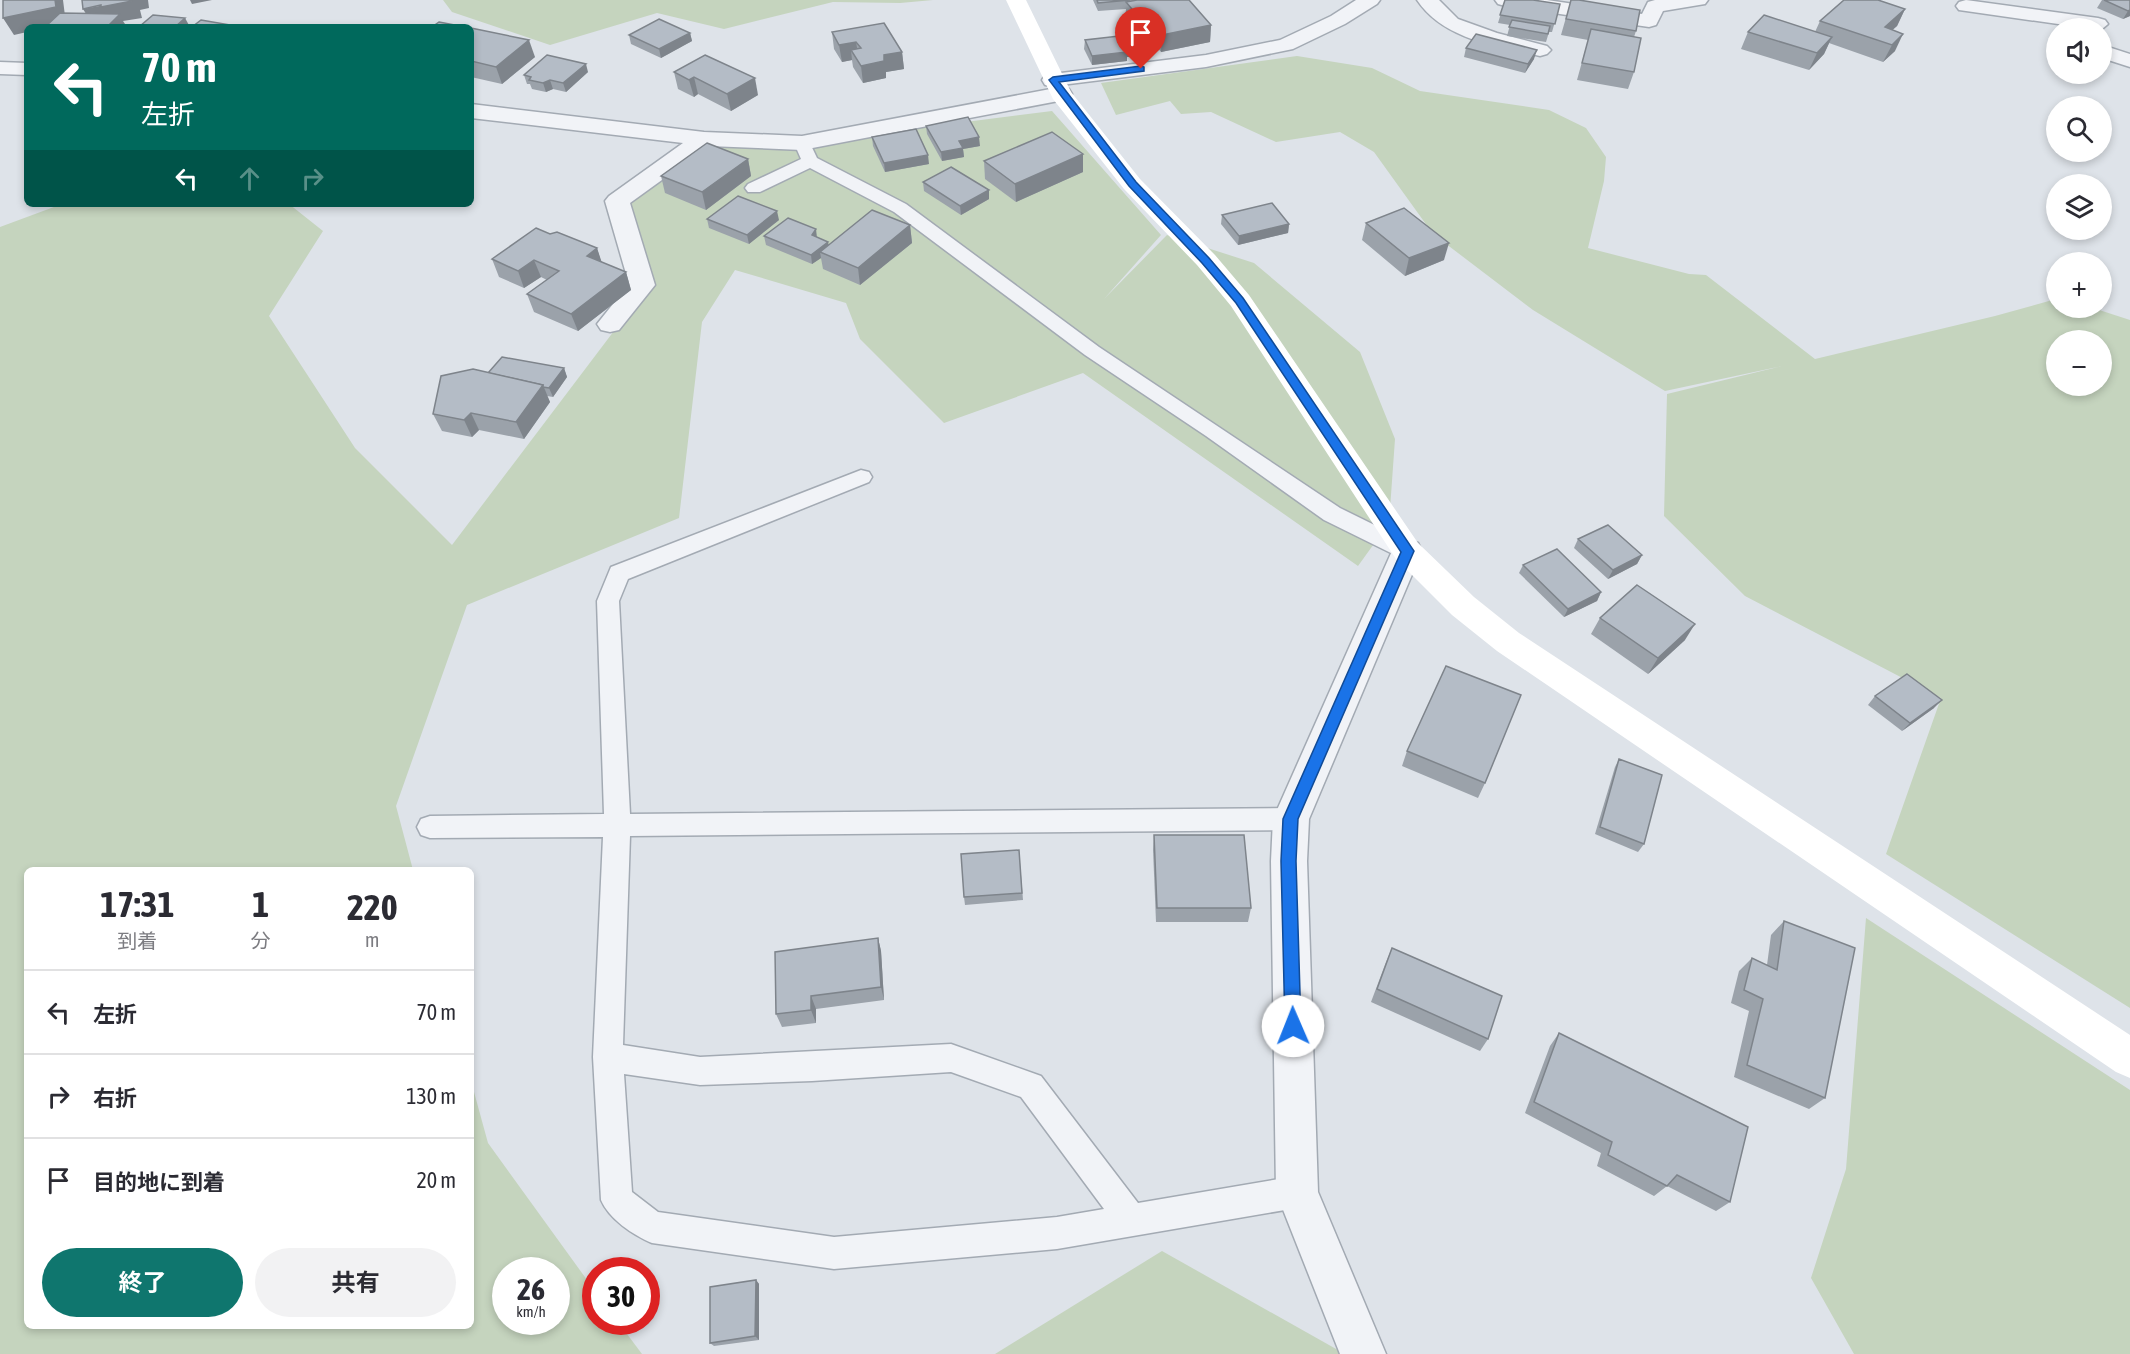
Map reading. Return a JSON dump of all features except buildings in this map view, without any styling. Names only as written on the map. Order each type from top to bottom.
[{"type":"street","points":[[1016,0],[1057,87],[1132,184],[1206,261],[1239,301],[1407,551],[1463,606],[1508,642],[2130,1058]]},
{"type":"street","points":[[474,111],[806,152],[1057,87],[1286,45],[1338,20],[1370,0]]},
{"type":"street","points":[[1426,0],[1451,23],[1490,38],[1540,50]]},
{"type":"street","points":[[1505,0],[1649,21],[1655,6],[1698,0]]},
{"type":"street","points":[[1960,3],[2059,18]]},
{"type":"street","points":[[1960,3],[1995,20],[2046,35]]},
{"type":"street","points":[[2112,55],[2130,61]]},
{"type":"street","points":[[0,68],[24,69]]},
{"type":"street","points":[[610,324],[642,285],[617,201],[704,139]]},
{"type":"street","points":[[1363,1354],[1297,1192],[1288,861],[1291,819],[1407,551]]},
{"type":"lane","points":[[754,188],[806,152],[900,208],[1092,351],[1214,431],[1332,514],[1407,551]]},
{"type":"lane","points":[[861,477],[619,573],[608,601],[617,825],[608,1057],[617,1200],[652,1227],[834,1253],[1057,1233],[1297,1192]]},
{"type":"lane","points":[[430,827],[1291,819]]},
{"type":"lane","points":[[608,1057],[700,1071],[951,1058],[1031,1086],[1132,1221]]},
{"type":"green space","points":[[443,0],[933,0],[900,3],[833,2],[724,29],[657,13],[550,45],[452,12]]},
{"type":"green space","points":[[1297,56],[1372,68],[1420,91],[1549,110],[1586,128],[1606,157],[1604,181],[1588,248],[1689,274],[1706,275],[1815,359],[2046,302],[2046,318],[2112,318],[2112,314],[2130,320],[2130,1008],[1886,854],[1941,698],[1745,596],[1664,516],[1667,394],[1782,366],[1665,391],[1533,310],[1433,234],[1374,152],[1340,132],[1276,142],[1211,112],[1181,114],[1170,101],[1116,115],[1101,83]]},
{"type":"green space","points":[[1052,111],[1161,235],[1104,299],[1167,235],[1254,263],[1360,352],[1395,439],[1389,523],[1358,566],[1083,373],[944,423],[860,339],[846,303],[735,270],[702,322],[679,518],[467,605],[396,806],[412,867],[24,867],[24,1329],[474,1329],[474,1092],[488,1143],[582,1273],[582,1335],[628,1335],[642,1354],[0,1354],[0,227],[54,207],[293,207],[323,231],[269,316],[355,448],[452,545],[651,282],[636,233],[634,214],[620,199],[699,142],[802,143]]},
{"type":"green space","points":[[1866,918],[2130,1090],[2130,1354],[1854,1354],[1811,1278],[1846,1169]]},
{"type":"green space","points":[[1162,1251],[1345,1354],[995,1354]]},
{"type":"route","points":[[1141,69],[1053,80],[1061,94],[1132,184],[1206,261],[1239,301],[1407,551],[1291,819],[1288,861],[1293,1026]]}]
